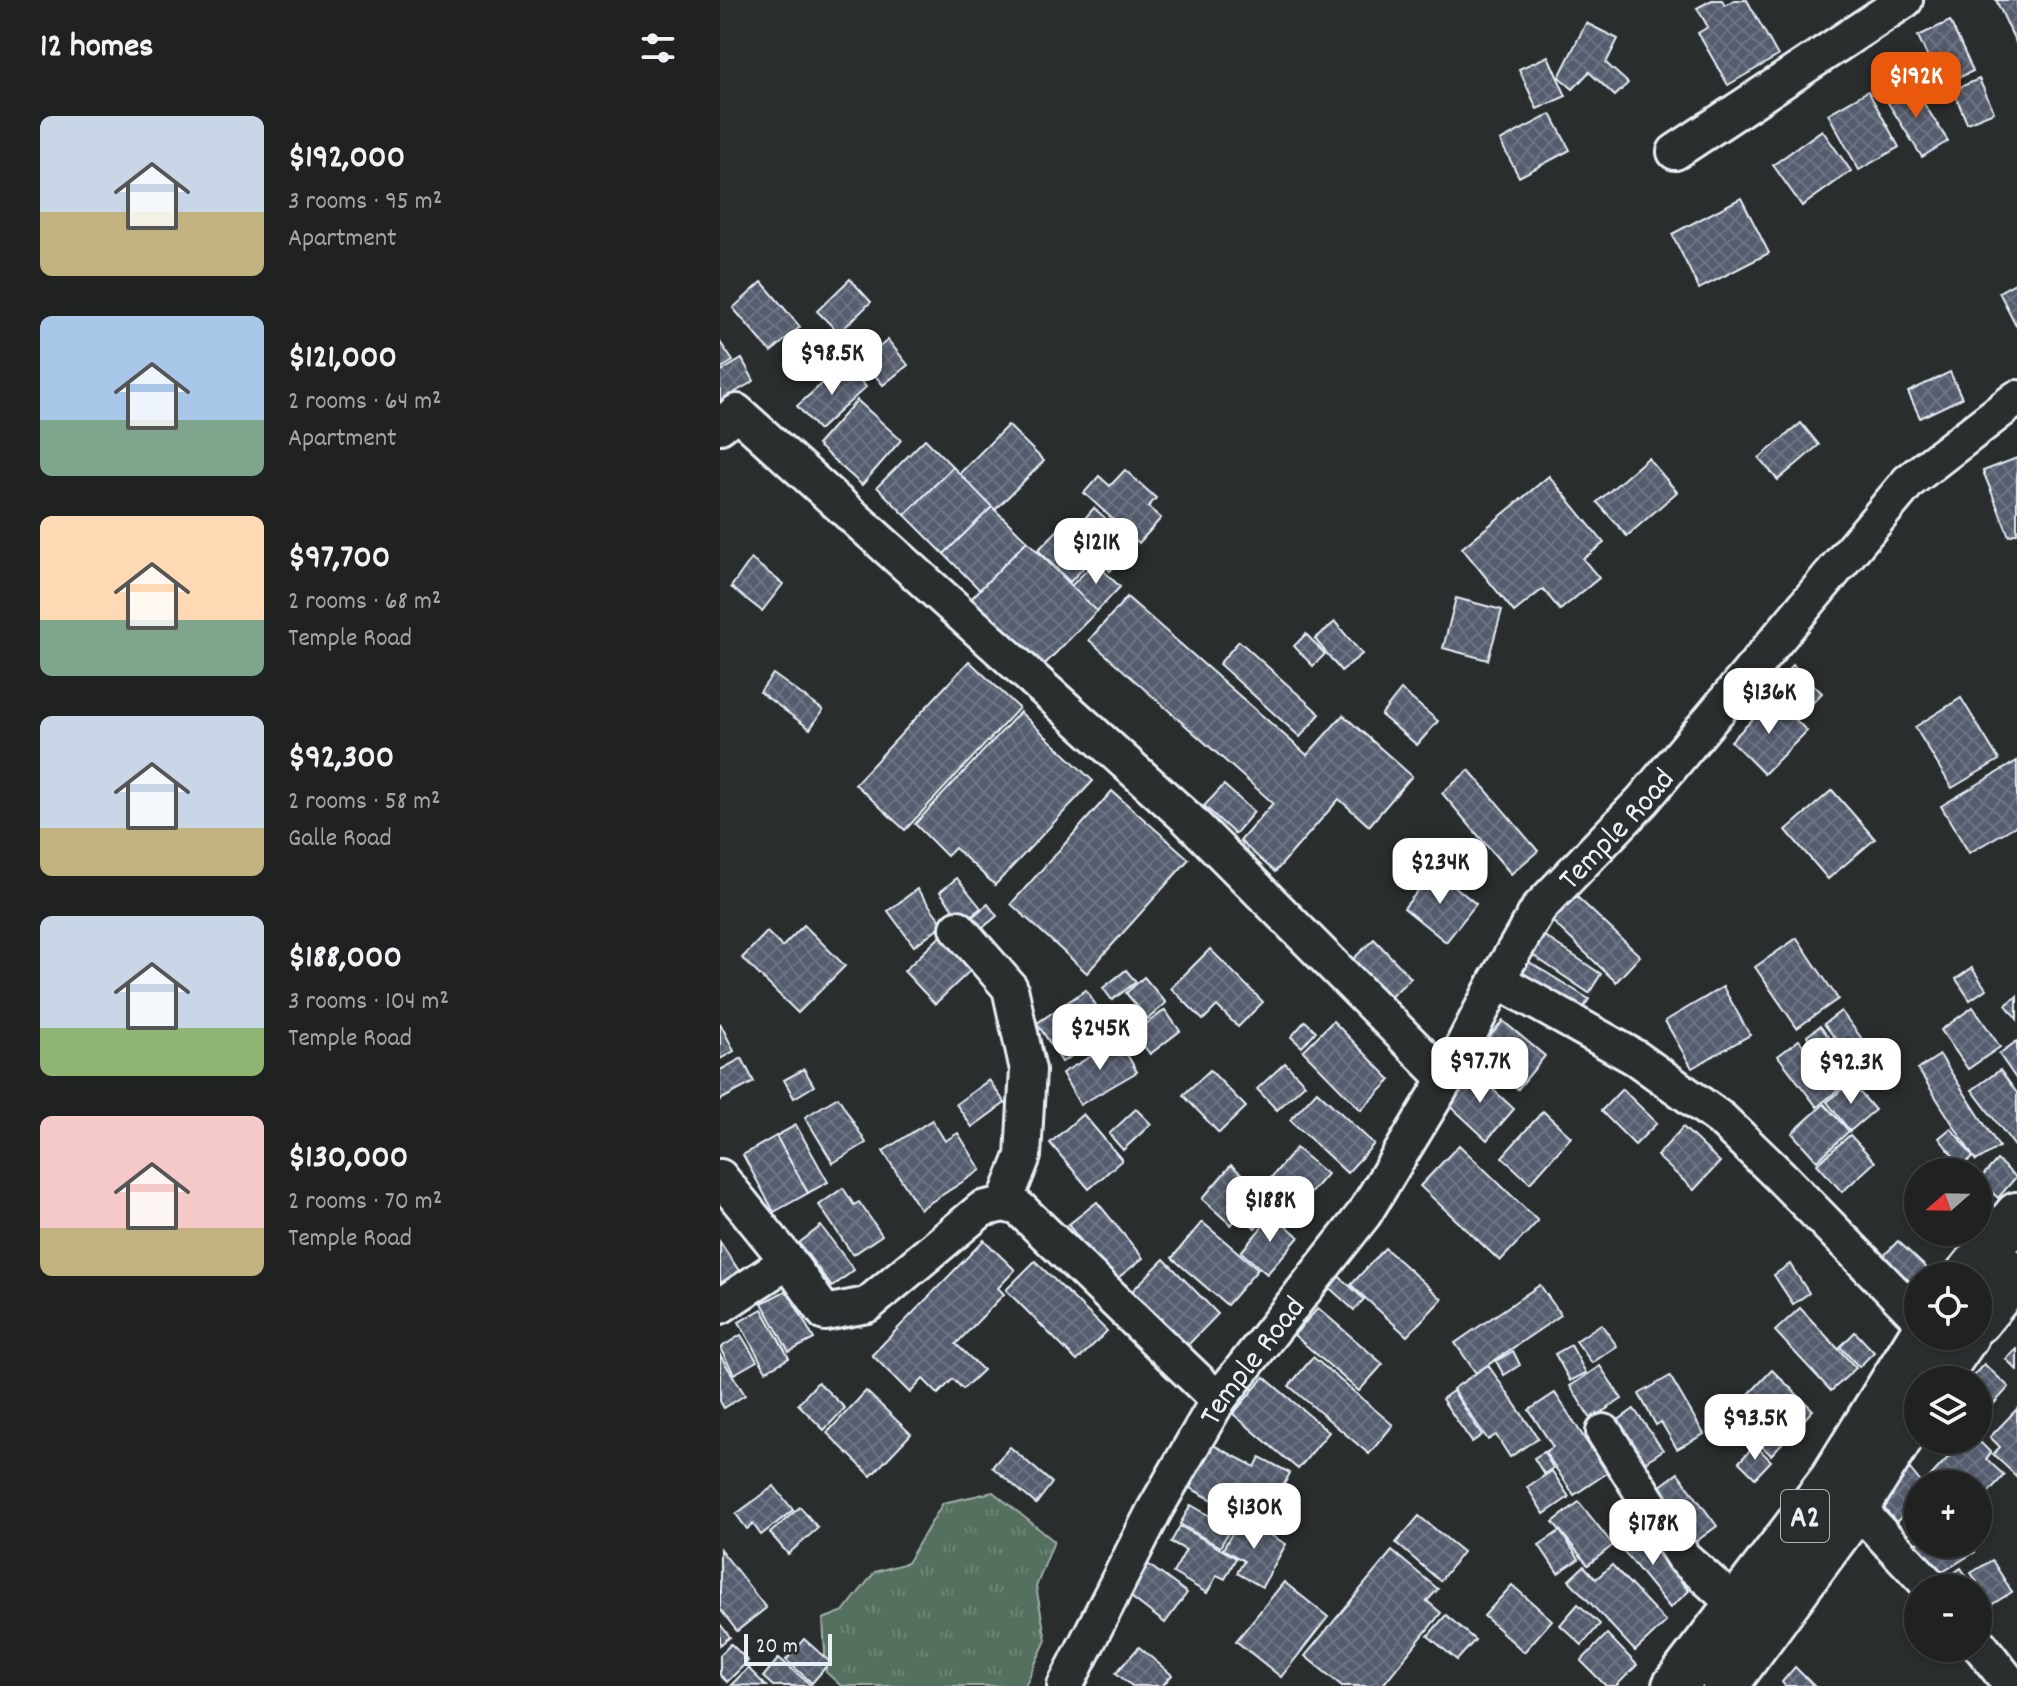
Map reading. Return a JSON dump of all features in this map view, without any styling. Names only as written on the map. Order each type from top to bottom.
[{"type":"highway","points":[[1978,1262],[2017,1215]]},
{"type":"highway","name":"A2","points":[[1992,1299],[2017,1273]]},
{"type":"highway","name":"A2","points":[[1725,1686],[1844,1494],[1944,1350]]},
{"type":"highway","name":"A2","points":[[1675,1686],[1735,1604],[1844,1494],[1904,1425]]},
{"type":"street","points":[[1675,152],[1905,0]]},
{"type":"street","name":"Temple Road","points":[[1065,1686],[1154,1511],[1218,1400],[1364,1214],[1446,1079],[1497,980],[1539,908],[1643,800],[1909,481],[2017,398]]},
{"type":"street","points":[[720,426],[737,412],[1186,817],[1446,1079]]},
{"type":"street","points":[[958,928],[1010,988],[1028,1070],[1023,1156],[1004,1204]]},
{"type":"street","points":[[1497,980],[1636,1058],[1721,1119],[1904,1303]]},
{"type":"street","points":[[720,1177],[788,1261],[825,1313],[867,1305],[982,1209],[1004,1204],[1019,1208],[1218,1400]]},
{"type":"street","points":[[720,1306],[788,1261]]},
{"type":"street","points":[[1604,1432],[1683,1557],[1735,1604]]},
{"type":"street","points":[[1844,1494],[1919,1574]]},
{"type":"street","points":[[1992,1661],[2012,1686]]},
{"type":"green space","points":[[993,1492],[1054,1541],[1036,1587],[1046,1640],[1025,1686],[841,1686],[826,1672],[823,1619],[844,1611],[875,1572],[907,1563],[943,1503]]},
{"type":"building","points":[[1712,0],[1722,0],[1725,5],[1734,0],[1747,0],[1778,56],[1728,85],[1698,33],[1708,27],[1697,8]]},
{"type":"building","points":[[1996,0],[2017,0],[2017,45]]},
{"type":"building","points":[[1950,21],[1973,71],[1941,86],[1918,36]]},
{"type":"building","points":[[1586,23],[1618,39],[1606,63],[1628,83],[1615,96],[1589,72],[1573,89],[1559,77]]},
{"type":"building","points":[[1548,56],[1566,96],[1537,109],[1519,69]]},
{"type":"building","points":[[1979,79],[1994,112],[1967,123],[1953,90]]},
{"type":"building","points":[[1910,82],[1948,141],[1922,157],[1885,98]]},
{"type":"building","points":[[1868,91],[1899,147],[1859,170],[1828,114]]},
{"type":"building","points":[[1551,114],[1570,150],[1519,177],[1500,141]]},
{"type":"building","points":[[1822,130],[1851,171],[1802,206],[1773,165]]},
{"type":"building","points":[[1741,198],[1769,253],[1699,289],[1672,234]]},
{"type":"building","points":[[850,279],[871,302],[839,333],[817,311]]},
{"type":"building","points":[[762,282],[800,327],[771,352],[733,308]]},
{"type":"building","points":[[2017,282],[2017,327],[1999,292]]},
{"type":"building","points":[[888,340],[908,365],[883,385],[863,361]]},
{"type":"building","points":[[720,342],[733,361],[720,369]]},
{"type":"building","points":[[742,359],[754,381],[720,401],[720,372]]},
{"type":"building","points":[[845,363],[866,387],[819,430],[797,406]]},
{"type":"building","points":[[1950,372],[1962,398],[1920,418],[1908,392]]},
{"type":"building","points":[[857,400],[901,440],[862,485],[817,445]]},
{"type":"building","points":[[1801,423],[1819,445],[1778,480],[1759,458]]},
{"type":"building","points":[[1008,425],[1044,461],[995,510],[959,474]]},
{"type":"building","points":[[925,439],[953,467],[905,515],[877,487]]},
{"type":"building","points":[[1648,458],[1677,492],[1627,536],[1597,502]]},
{"type":"building","points":[[2017,458],[2017,533],[2009,536],[1983,471]]},
{"type":"building","points":[[953,467],[992,507],[944,554],[905,515]]},
{"type":"building","points":[[1125,470],[1156,498],[1148,507],[1161,518],[1139,543],[1084,493],[1099,476],[1110,486]]},
{"type":"building","points":[[1549,476],[1604,543],[1583,559],[1599,578],[1560,610],[1543,589],[1514,612],[1462,548]]},
{"type":"building","points":[[992,507],[1027,541],[980,590],[944,554]]},
{"type":"building","points":[[1094,508],[1135,545],[1110,571],[1070,535]]},
{"type":"building","points":[[1059,529],[1091,560],[1070,582],[1038,550]]},
{"type":"building","points":[[1027,541],[1097,611],[1037,672],[968,602]]},
{"type":"building","points":[[751,559],[783,584],[762,611],[731,587]]},
{"type":"building","points":[[1095,562],[1120,587],[1097,611],[1071,586]]},
{"type":"building","points":[[1127,597],[1307,755],[1343,715],[1412,776],[1369,826],[1339,799],[1275,872],[1240,841],[1273,803],[1089,640]]},
{"type":"building","points":[[1456,598],[1502,610],[1488,660],[1443,648]]},
{"type":"building","points":[[1335,622],[1362,654],[1341,671],[1315,639]]},
{"type":"building","points":[[1306,634],[1325,654],[1313,666],[1294,646]]},
{"type":"building","points":[[1239,641],[1320,714],[1300,737],[1219,664]]},
{"type":"building","points":[[969,661],[1019,708],[905,830],[855,784]]},
{"type":"building","points":[[1793,665],[1822,693],[1804,712],[1775,684]]},
{"type":"building","points":[[773,674],[823,710],[810,729],[760,692]]},
{"type":"building","points":[[1401,690],[1438,721],[1417,745],[1381,715]]},
{"type":"building","points":[[1774,698],[1807,731],[1764,774],[1731,741]]},
{"type":"building","points":[[1961,698],[1999,760],[1952,788],[1915,727]]},
{"type":"building","points":[[1020,712],[1093,781],[995,885],[955,848],[947,856],[915,824]]},
{"type":"building","points":[[2017,761],[2017,825],[1969,853],[1941,806]]},
{"type":"building","points":[[1469,770],[1538,851],[1511,874],[1442,793]]},
{"type":"building","points":[[1224,785],[1254,812],[1235,834],[1204,806]]},
{"type":"building","points":[[1832,790],[1875,839],[1828,879],[1786,830]]},
{"type":"building","points":[[1112,791],[1189,859],[1087,973],[1011,904]]},
{"type":"building","points":[[1435,870],[1476,904],[1446,942],[1404,908]]},
{"type":"building","points":[[957,878],[981,908],[963,922],[940,892]]},
{"type":"building","points":[[917,889],[943,924],[914,946],[888,911]]},
{"type":"building","points":[[1575,895],[1640,956],[1616,982],[1551,920]]},
{"type":"building","points":[[988,904],[997,916],[981,929],[972,917]]},
{"type":"building","points":[[804,925],[845,966],[798,1013],[742,958],[767,932],[782,947]]},
{"type":"building","points":[[947,930],[978,963],[935,1004],[904,971]]},
{"type":"building","points":[[1543,935],[1601,974],[1589,993],[1531,954]]},
{"type":"building","points":[[1797,938],[1838,999],[1797,1028],[1755,967]]},
{"type":"building","points":[[1374,939],[1411,978],[1387,1000],[1350,962]]},
{"type":"building","points":[[1210,949],[1263,1002],[1238,1027],[1217,1006],[1203,1020],[1171,988]]},
{"type":"building","points":[[1526,960],[1589,999],[1579,1015],[1516,977]]},
{"type":"building","points":[[1972,968],[1986,989],[1970,1000],[1956,979]]},
{"type":"building","points":[[1126,970],[1136,982],[1112,1000],[1103,988]]},
{"type":"building","points":[[1144,977],[1166,1003],[1148,1019],[1126,993]]},
{"type":"building","points":[[1723,987],[1750,1035],[1692,1068],[1665,1021]]},
{"type":"building","points":[[1086,990],[1112,1030],[1062,1062],[1037,1023]]},
{"type":"building","points":[[2017,996],[2017,1019],[2006,1005]]},
{"type":"building","points":[[1973,1007],[2000,1047],[1968,1069],[1941,1030]]},
{"type":"building","points":[[1165,1010],[1180,1031],[1150,1054],[1134,1033]]},
{"type":"building","points":[[1841,1011],[1872,1052],[1856,1065],[1824,1024]]},
{"type":"building","points":[[1305,1021],[1316,1031],[1302,1047],[1291,1037]]},
{"type":"building","points":[[1333,1021],[1391,1080],[1361,1110],[1303,1051]]},
{"type":"building","points":[[1503,1021],[1545,1056],[1518,1089],[1476,1053]]},
{"type":"building","points":[[720,1023],[734,1051],[720,1059]]},
{"type":"building","points":[[1820,1026],[1835,1045],[1822,1056],[1807,1036]]},
{"type":"building","points":[[1119,1040],[1137,1072],[1080,1105],[1062,1073]]},
{"type":"building","points":[[1799,1040],[1838,1090],[1817,1107],[1778,1056]]},
{"type":"building","points":[[2017,1041],[2017,1080],[1999,1054]]},
{"type":"building","points":[[1940,1055],[1999,1147],[1981,1158],[1974,1158],[1918,1069]]},
{"type":"building","points":[[742,1058],[754,1082],[720,1100],[720,1070]]},
{"type":"building","points":[[1285,1063],[1305,1084],[1277,1110],[1257,1089]]},
{"type":"building","points":[[804,1069],[814,1086],[794,1098],[784,1080]]},
{"type":"building","points":[[1210,1070],[1246,1107],[1219,1133],[1183,1095]]},
{"type":"building","points":[[2000,1070],[2017,1093],[2017,1149],[1972,1090]]},
{"type":"building","points":[[1473,1071],[1514,1109],[1487,1140],[1445,1101]]},
{"type":"building","points":[[989,1080],[1005,1103],[972,1127],[956,1104]]},
{"type":"building","points":[[1851,1082],[1875,1110],[1850,1131],[1827,1102]]},
{"type":"building","points":[[1622,1089],[1657,1123],[1635,1145],[1601,1111]]},
{"type":"building","points":[[1317,1091],[1374,1144],[1347,1173],[1290,1120]]},
{"type":"building","points":[[838,1097],[866,1143],[833,1163],[805,1117]]},
{"type":"building","points":[[1824,1104],[1849,1131],[1817,1161],[1792,1133]]},
{"type":"building","points":[[1136,1109],[1151,1124],[1123,1150],[1109,1134]]},
{"type":"building","points":[[1543,1111],[1571,1137],[1530,1183],[1502,1157]]},
{"type":"building","points":[[1083,1114],[1122,1160],[1089,1189],[1050,1143]]},
{"type":"building","points":[[932,1120],[945,1141],[958,1133],[981,1170],[920,1209],[883,1151]]},
{"type":"building","points":[[796,1125],[828,1182],[808,1193],[776,1136]]},
{"type":"building","points":[[1683,1127],[1720,1162],[1694,1190],[1657,1156]]},
{"type":"building","points":[[1951,1128],[1973,1157],[1955,1158],[1939,1138]]},
{"type":"building","points":[[1850,1135],[1875,1162],[1842,1192],[1817,1164]]},
{"type":"building","points":[[776,1136],[808,1193],[774,1212],[743,1155]]},
{"type":"building","points":[[1459,1145],[1538,1221],[1500,1261],[1420,1186]]},
{"type":"building","points":[[1296,1148],[1327,1174],[1300,1205],[1270,1179]]},
{"type":"building","points":[[1997,1160],[2016,1177],[1998,1198],[1992,1192],[1992,1166]]},
{"type":"building","points":[[1231,1165],[1261,1190],[1231,1225],[1202,1199]]},
{"type":"building","points":[[843,1188],[854,1205],[859,1202],[882,1235],[853,1255],[819,1205]]},
{"type":"building","points":[[1269,1191],[1281,1203],[1255,1228],[1243,1216]]},
{"type":"building","points":[[1097,1202],[1143,1258],[1114,1281],[1068,1225]]},
{"type":"building","points":[[1273,1214],[1299,1237],[1267,1274],[1241,1252]]},
{"type":"building","points":[[1202,1222],[1258,1269],[1227,1305],[1172,1258]]},
{"type":"building","points":[[821,1226],[854,1270],[832,1287],[799,1243]]},
{"type":"building","points":[[984,1240],[1015,1270],[998,1288],[1004,1294],[956,1344],[983,1370],[963,1389],[953,1379],[938,1394],[923,1379],[910,1393],[872,1355]]},
{"type":"building","points":[[1898,1241],[1920,1262],[1904,1262],[1904,1288],[1875,1265]]},
{"type":"building","points":[[720,1242],[745,1280],[720,1287]]},
{"type":"building","points":[[1385,1248],[1442,1299],[1407,1336],[1351,1285]]},
{"type":"building","points":[[1164,1259],[1218,1314],[1183,1350],[1128,1295]]},
{"type":"building","points":[[1035,1261],[1107,1331],[1077,1361],[1006,1290]]},
{"type":"building","points":[[1790,1264],[1809,1293],[1793,1304],[1774,1275]]},
{"type":"building","points":[[1333,1271],[1364,1299],[1354,1310],[1323,1282]]},
{"type":"building","points":[[1540,1285],[1561,1315],[1476,1373],[1455,1343]]},
{"type":"building","points":[[787,1290],[814,1339],[789,1352],[762,1303]]},
{"type":"building","points":[[1318,1308],[1383,1364],[1359,1391],[1294,1335]]},
{"type":"building","points":[[1800,1308],[1856,1368],[1831,1391],[1775,1331]]},
{"type":"building","points":[[762,1309],[789,1358],[766,1371],[739,1322]]},
{"type":"building","points":[[1601,1324],[1617,1346],[1592,1363],[1576,1341]]},
{"type":"building","points":[[1855,1332],[1874,1352],[1859,1367],[1840,1347]]},
{"type":"building","points":[[741,1335],[757,1361],[734,1374],[720,1348]]},
{"type":"building","points":[[1571,1345],[1586,1373],[1570,1381],[1555,1354]]},
{"type":"building","points":[[2017,1349],[2017,1370],[2006,1359]]},
{"type":"building","points":[[1513,1351],[1520,1365],[1504,1375],[1496,1361]]},
{"type":"building","points":[[720,1355],[745,1395],[724,1408],[720,1401]]},
{"type":"building","points":[[1313,1357],[1393,1425],[1369,1454],[1289,1386]]},
{"type":"building","points":[[1488,1365],[1538,1438],[1510,1457],[1496,1435],[1488,1440],[1453,1389]]},
{"type":"building","points":[[1600,1366],[1622,1399],[1591,1419],[1570,1386]]},
{"type":"building","points":[[1772,1370],[1813,1410],[1771,1455],[1729,1415]]},
{"type":"building","points":[[1992,1371],[2009,1387],[1992,1406]]},
{"type":"building","points":[[1670,1376],[1704,1434],[1677,1449],[1661,1422],[1656,1425],[1639,1394]]},
{"type":"building","points":[[1264,1377],[1329,1432],[1298,1469],[1233,1414]]},
{"type":"building","points":[[818,1382],[845,1408],[824,1430],[798,1404]]},
{"type":"building","points":[[866,1391],[911,1434],[871,1476],[827,1433]]},
{"type":"building","points":[[1453,1391],[1482,1435],[1472,1442],[1442,1399]]},
{"type":"building","points":[[1555,1393],[1607,1473],[1574,1495],[1545,1452],[1553,1447],[1529,1410]]},
{"type":"building","points":[[1634,1409],[1663,1450],[1645,1462],[1617,1421]]},
{"type":"building","points":[[2017,1409],[2017,1477],[1993,1454],[2000,1447],[1992,1435]]},
{"type":"building","points":[[1213,1445],[1255,1467],[1260,1457],[1290,1473],[1262,1526],[1190,1488]]},
{"type":"building","points":[[1755,1445],[1771,1461],[1755,1478],[1739,1462]]},
{"type":"building","points":[[1010,1447],[1052,1483],[1036,1504],[992,1467]]},
{"type":"building","points":[[1544,1452],[1553,1468],[1544,1474],[1534,1458]]},
{"type":"building","points":[[1951,1454],[1990,1454],[1986,1459],[2004,1475],[1992,1488],[1992,1470],[1936,1470]]},
{"type":"building","points":[[1552,1471],[1569,1497],[1544,1514],[1527,1487]]},
{"type":"building","points":[[1678,1473],[1717,1526],[1690,1546],[1651,1493]]},
{"type":"building","points":[[1904,1474],[1904,1515],[1896,1522],[1875,1498]]},
{"type":"building","points":[[774,1486],[793,1510],[761,1535],[753,1524],[747,1529],[736,1514]]},
{"type":"building","points":[[1579,1502],[1613,1545],[1588,1565],[1553,1522]]},
{"type":"building","points":[[1191,1505],[1231,1528],[1220,1547],[1180,1524]]},
{"type":"building","points":[[800,1507],[818,1528],[788,1554],[770,1533]]},
{"type":"building","points":[[1419,1516],[1463,1552],[1440,1581],[1396,1543]]},
{"type":"building","points":[[1241,1518],[1286,1544],[1262,1587],[1237,1573],[1244,1561],[1223,1549]]},
{"type":"building","points":[[1180,1526],[1236,1558],[1225,1579],[1217,1575],[1207,1593],[1173,1573],[1186,1550],[1171,1542]]},
{"type":"building","points":[[1636,1527],[1689,1591],[1670,1608],[1617,1543]]},
{"type":"building","points":[[1560,1531],[1579,1559],[1558,1573],[1539,1545]]},
{"type":"building","points":[[720,1549],[766,1608],[737,1631],[720,1609]]},
{"type":"building","points":[[1392,1551],[1438,1589],[1427,1601],[1441,1613],[1382,1686],[1342,1686],[1305,1656]]},
{"type":"building","points":[[1919,1558],[1965,1558],[1939,1574],[1928,1574]]},
{"type":"building","points":[[1992,1560],[2012,1592],[1992,1604],[1992,1574],[1971,1573]]},
{"type":"building","points":[[1145,1562],[1187,1593],[1165,1623],[1123,1591]]},
{"type":"building","points":[[1612,1565],[1666,1622],[1635,1651],[1569,1580],[1584,1566],[1596,1579]]},
{"type":"building","points":[[1284,1582],[1328,1617],[1281,1677],[1236,1641]]},
{"type":"building","points":[[1512,1585],[1552,1620],[1524,1652],[1484,1616]]},
{"type":"building","points":[[1578,1604],[1600,1624],[1582,1645],[1560,1625]]},
{"type":"building","points":[[1446,1615],[1475,1640],[1457,1660],[1428,1636]]},
{"type":"building","points":[[720,1624],[730,1637],[720,1645]]},
{"type":"building","points":[[1607,1634],[1637,1665],[1616,1686],[1606,1686],[1581,1661]]},
{"type":"building","points":[[804,1639],[830,1662],[812,1683],[786,1660]]},
{"type":"building","points":[[731,1644],[748,1661],[727,1682],[720,1675],[720,1655]]},
{"type":"building","points":[[1139,1647],[1172,1675],[1162,1686],[1132,1686],[1116,1673]]},
{"type":"building","points":[[779,1658],[812,1686],[773,1686],[763,1677]]},
{"type":"building","points":[[1795,1667],[1814,1686],[1785,1686],[1782,1682]]},
{"type":"building","points":[[748,1668],[766,1686],[731,1685]]}]
